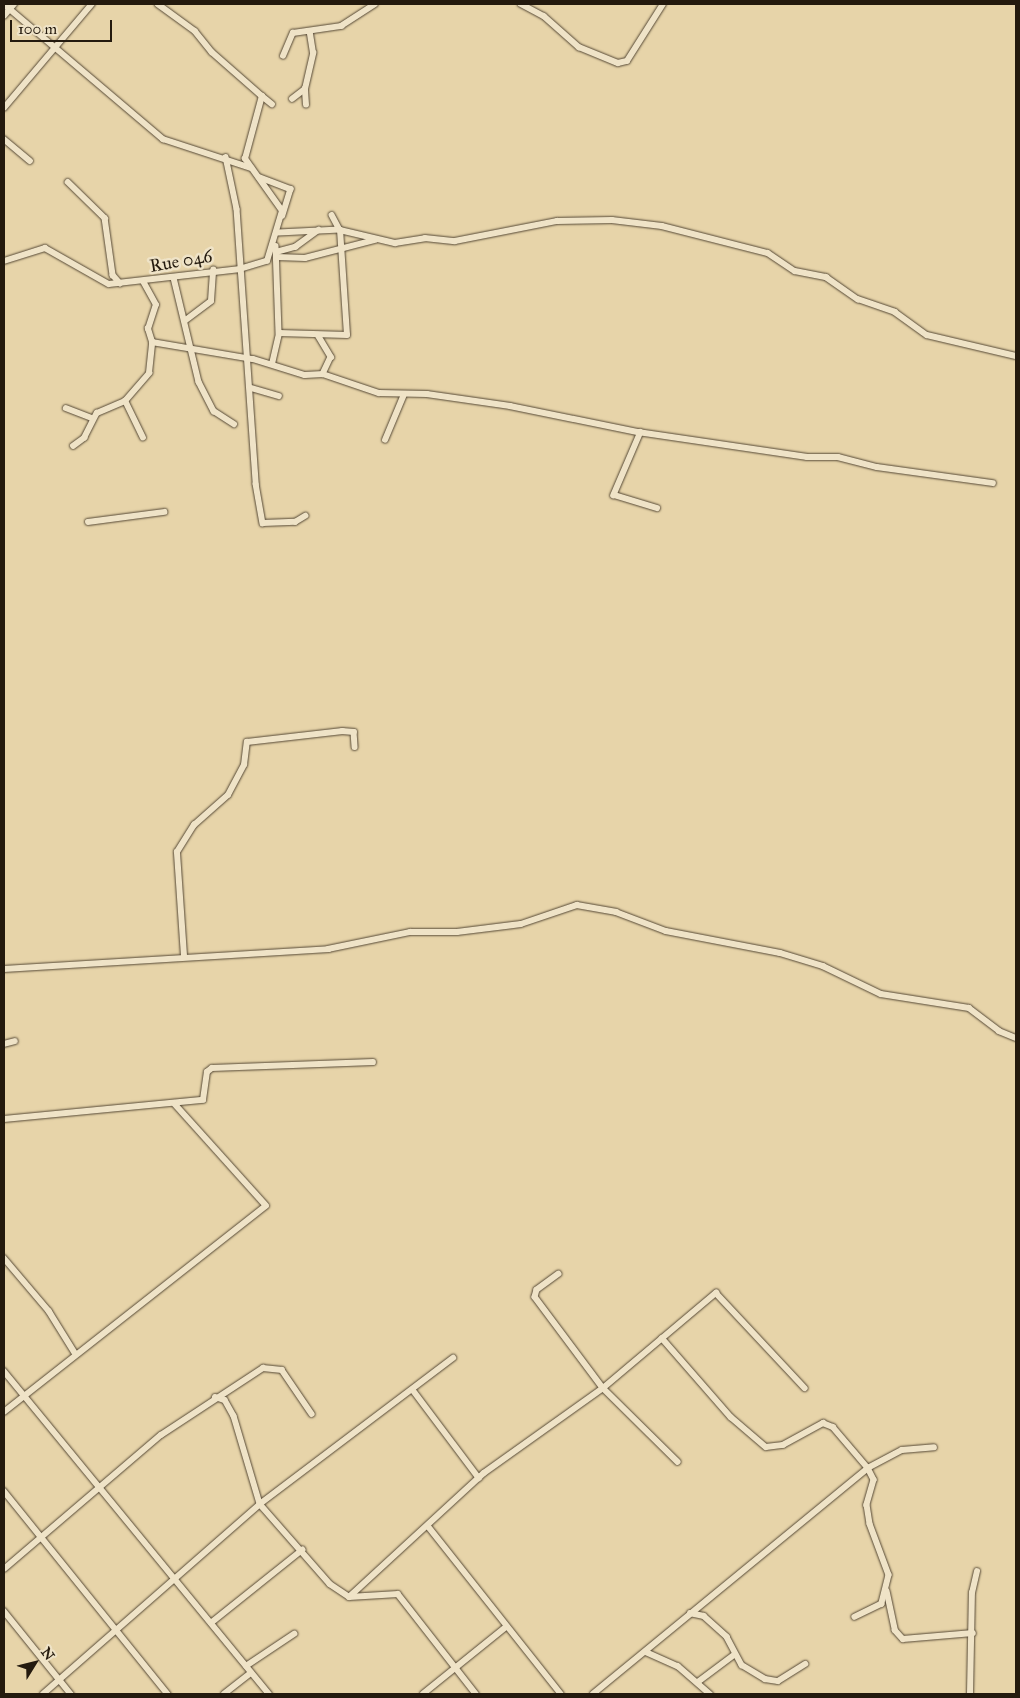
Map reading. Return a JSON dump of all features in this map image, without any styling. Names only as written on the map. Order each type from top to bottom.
[{"type":"street","points":[[4,108],[92,4]]},
{"type":"street","points":[[158,4],[195,31],[212,52],[270,105]]},
{"type":"street","points":[[283,56],[292,33],[310,34],[341,26],[375,4]]},
{"type":"street","points":[[521,4],[544,16],[580,47],[618,63],[626,61],[663,4]]},
{"type":"street","points":[[4,16],[9,6],[163,139],[226,157],[251,168]]},
{"type":"street","points":[[306,105],[305,89],[313,53],[310,34]]},
{"type":"street","points":[[292,99],[305,89]]},
{"type":"street","points":[[262,96],[245,159],[282,211],[282,220]]},
{"type":"street","points":[[4,139],[30,161]]},
{"type":"street","points":[[226,157],[237,210],[240,269],[263,523],[295,522],[305,516]]},
{"type":"street","name":"Rue 046","points":[[4,261],[46,248],[84,273],[109,284],[122,284],[144,283],[212,270],[240,269],[267,261],[276,242],[291,189],[259,177]]},
{"type":"street","points":[[68,182],[105,218],[113,275],[122,284]]},
{"type":"street","points":[[279,333],[347,335],[340,230],[332,215]]},
{"type":"street","points":[[278,233],[340,230],[395,243],[425,238],[455,240],[528,224],[640,222],[768,253],[795,271],[826,277],[858,299],[895,312],[927,335],[1016,356]]},
{"type":"street","points":[[277,255],[319,230]]},
{"type":"street","points":[[277,255],[305,258],[376,240]]},
{"type":"street","points":[[272,364],[279,333],[276,242]]},
{"type":"street","points":[[186,320],[211,301],[212,270]]},
{"type":"street","points":[[174,278],[186,320],[190,348],[214,411],[234,424]]},
{"type":"street","points":[[144,283],[156,300],[147,336],[152,342],[249,359],[272,364],[305,375],[323,374],[403,397],[427,394],[510,406],[641,432],[808,458],[838,457],[877,467],[993,483]]},
{"type":"street","points":[[318,335],[331,357],[323,374]]},
{"type":"street","points":[[73,446],[84,438],[92,418],[125,401],[145,380],[152,342]]},
{"type":"street","points":[[251,388],[279,396]]},
{"type":"street","points":[[385,440],[403,397]]},
{"type":"street","points":[[125,401],[143,438]]},
{"type":"street","points":[[66,408],[92,418]]},
{"type":"street","points":[[641,432],[614,495],[657,508]]},
{"type":"street","points":[[88,522],[164,512]]},
{"type":"street","points":[[184,956],[176,852],[194,825],[228,796],[244,765],[247,742],[342,731],[354,732],[355,747]]},
{"type":"street","points":[[4,969],[184,956],[328,949],[410,932],[457,932],[521,924],[577,906],[591,907],[647,920],[666,931],[823,966],[881,994],[969,1008],[999,1031],[1016,1038]]},
{"type":"street","points":[[4,1044],[15,1041]]},
{"type":"street","points":[[4,1119],[203,1100],[207,1072],[212,1068],[373,1062]]},
{"type":"street","points":[[4,1412],[74,1353],[266,1206],[174,1104]]},
{"type":"street","points":[[4,1260],[49,1311],[74,1353]]},
{"type":"street","points":[[559,1274],[537,1290],[535,1297],[603,1388],[678,1462]]},
{"type":"street","points":[[348,1597],[479,1478],[603,1388],[716,1293],[805,1388]]},
{"type":"street","points":[[662,1338],[731,1417],[766,1447],[782,1445],[798,1432],[823,1423],[833,1427],[868,1468],[874,1480],[868,1515],[889,1575],[882,1604],[855,1617]]},
{"type":"street","points":[[43,1694],[260,1504],[453,1358]]},
{"type":"street","points":[[4,1569],[43,1538],[161,1435],[215,1397],[272,1366],[282,1370],[312,1414]]},
{"type":"street","points":[[4,1371],[269,1694]]},
{"type":"street","points":[[413,1390],[479,1478]]},
{"type":"street","points":[[215,1397],[225,1400],[234,1416],[260,1504],[330,1584],[348,1597],[398,1594],[476,1694]]},
{"type":"street","points":[[593,1694],[868,1468],[902,1450],[934,1447]]},
{"type":"street","points":[[4,1491],[168,1694]]},
{"type":"street","points":[[428,1526],[560,1694]]},
{"type":"street","points":[[212,1623],[302,1550]]},
{"type":"street","points":[[970,1694],[968,1648],[973,1633],[972,1593],[977,1572]]},
{"type":"street","points":[[887,1589],[895,1630],[903,1639],[973,1633]]},
{"type":"street","points":[[4,1612],[71,1694]]},
{"type":"street","points":[[690,1613],[704,1616],[727,1637],[734,1655],[764,1679],[778,1681],[804,1664]]},
{"type":"street","points":[[423,1694],[506,1627]]},
{"type":"street","points":[[246,1666],[294,1634]]},
{"type":"street","points":[[646,1652],[678,1666],[710,1694]]},
{"type":"street","points":[[698,1682],[734,1655]]},
{"type":"street","points":[[224,1694],[251,1673]]}]
